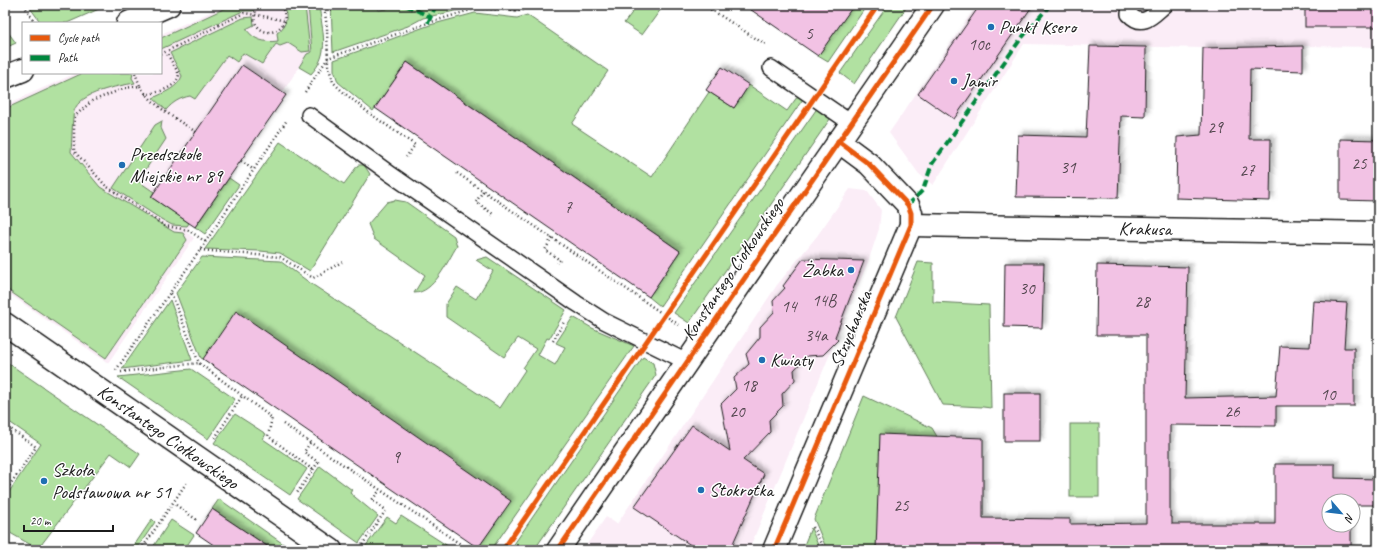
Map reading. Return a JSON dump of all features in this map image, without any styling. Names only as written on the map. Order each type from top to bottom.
[{"type":"street","points":[[130,22],[169,5]]},
{"type":"street","name":"Konstantego Ciołkowskiego","points":[[558,550],[851,122],[933,5]]},
{"type":"street","points":[[5,77],[22,70]]},
{"type":"street","points":[[838,141],[869,164],[908,206],[911,213],[911,225]]},
{"type":"street","name":"Krakusa","points":[[911,225],[1378,233]]},
{"type":"street","name":"Strycharska","points":[[774,550],[911,225]]},
{"type":"street","name":"Konstantego Ciołkowskiego","points":[[5,324],[107,383],[202,461],[331,550]]},
{"type":"lane","points":[[1130,5],[1129,14],[1134,19],[1140,21],[1149,19],[1165,5]]},
{"type":"lane","points":[[771,68],[851,122]]},
{"type":"lane","points":[[309,115],[576,303],[604,320],[687,362]]},
{"type":"path","points":[[24,5],[35,22]]},
{"type":"path","points":[[260,5],[254,14],[256,24],[264,31],[268,32],[274,32],[284,21],[284,11],[279,5]]},
{"type":"path","points":[[324,5],[327,28],[328,65],[333,82],[369,114],[415,145],[394,176]]},
{"type":"path","points":[[302,97],[328,58],[476,8],[522,11],[526,5]]},
{"type":"path","points":[[162,54],[244,13],[284,21]]},
{"type":"path","points":[[145,94],[156,93],[167,88],[178,78],[179,74],[166,52]]},
{"type":"path","points":[[135,74],[145,94],[166,112],[196,132]]},
{"type":"path","points":[[140,86],[125,88],[92,101],[76,116],[74,128],[74,151],[106,186],[165,226],[188,230],[206,242]]},
{"type":"path","points":[[107,383],[206,242],[289,117]]},
{"type":"path","points":[[241,161],[254,170]]},
{"type":"path","points":[[457,173],[701,341]]},
{"type":"path","points":[[483,191],[476,202],[493,214]]},
{"type":"path","points":[[552,238],[545,250],[560,260]]},
{"type":"path","points":[[200,250],[280,257],[313,278],[342,262]]},
{"type":"path","points":[[171,292],[198,364],[272,418],[268,436],[313,470]]},
{"type":"path","points":[[107,383],[122,372],[198,364]]},
{"type":"path","points":[[142,550],[202,461],[242,396]]},
{"type":"path","points":[[283,424],[469,550]]},
{"type":"path","points":[[5,425],[36,447],[5,492]]},
{"type":"path","points":[[296,495],[318,462],[304,452],[310,442]]},
{"type":"path","points":[[360,548],[386,510],[372,500],[380,490]]},
{"type":"path","points":[[176,505],[197,520]]},
{"type":"path","points":[[812,524],[824,550]]},
{"type":"shaded area","name":"Przedszkole Miejskie nr 89","points":[[226,5],[308,5],[312,52],[307,55],[282,93],[286,95],[195,227],[191,225],[186,232],[194,238],[108,363],[5,291],[5,105],[74,74],[162,74],[162,34]]},
{"type":"shaded area","points":[[977,5],[1378,5],[1378,47],[1303,46],[1203,48],[1024,44],[933,185],[919,174],[889,133]]},
{"type":"shaded area","points":[[850,189],[867,191],[881,210],[879,229],[868,262],[749,550],[583,550],[606,517],[617,524],[777,285],[817,236]]},
{"type":"green space","points":[[28,5],[108,5],[69,22],[40,22]]},
{"type":"green space","points":[[232,5],[257,5],[253,11],[243,11],[162,49],[162,38]]},
{"type":"green space","points":[[282,5],[305,5],[310,51],[302,52],[288,43],[280,46],[276,44],[262,64],[243,53],[237,62],[227,55],[195,99],[190,96],[183,98],[166,110],[153,98],[174,87],[182,76],[170,53],[243,18],[253,17],[254,25],[246,29],[252,36],[268,42],[278,41],[277,33],[283,27],[286,20],[286,13]]},
{"type":"green space","points":[[308,5],[319,5],[324,41],[321,58],[311,74],[299,67],[307,54],[312,52]]},
{"type":"green space","points":[[331,5],[372,5],[379,10],[387,9],[391,5],[512,5],[507,8],[491,6],[473,7],[423,18],[408,26],[333,52]]},
{"type":"green space","points":[[638,5],[664,5],[642,35],[624,23]]},
{"type":"green space","points":[[844,5],[867,5],[828,62],[818,56],[850,10]]},
{"type":"green space","points":[[888,5],[908,5],[854,84],[840,73]]},
{"type":"green space","points":[[475,13],[517,18],[527,15],[608,71],[572,124],[652,177],[709,92],[734,108],[749,85],[787,111],[800,93],[803,99],[660,306],[649,297],[680,251],[407,62],[373,111],[338,82],[334,70],[334,60],[430,25]]},
{"type":"green space","points":[[5,28],[16,43],[5,48]]},
{"type":"green space","points":[[81,74],[133,74],[132,78],[135,83],[100,91],[84,99],[78,104],[73,115],[71,152],[100,187],[174,232],[183,233],[187,240],[106,358],[5,288],[5,109]]},
{"type":"green space","points":[[818,107],[827,112],[830,119],[689,323],[674,313]]},
{"type":"green space","points":[[162,121],[161,128],[166,139],[138,181],[154,192],[151,197],[189,223],[187,226],[172,225],[113,188],[155,125]]},
{"type":"green space","points":[[280,142],[344,184],[358,165],[364,165],[370,174],[310,271],[280,253],[205,249]]},
{"type":"green space","points":[[229,178],[239,185],[205,234],[195,227]]},
{"type":"green space","points":[[395,200],[406,202],[454,236],[457,246],[439,276],[428,288],[421,292],[414,293],[425,275],[374,239],[368,224],[387,202]]},
{"type":"green space","points":[[202,257],[280,261],[310,283],[500,408],[525,370],[523,368],[536,349],[518,338],[504,357],[446,317],[446,304],[457,287],[476,299],[493,271],[476,260],[487,257],[566,310],[549,339],[547,338],[538,355],[555,365],[565,347],[556,343],[573,317],[592,328],[634,346],[491,550],[480,550],[478,548],[510,501],[201,358],[176,293]]},
{"type":"green space","points":[[918,262],[933,263],[933,302],[989,305],[991,408],[943,405],[896,317]]},
{"type":"green space","points":[[170,300],[192,360],[122,369]]},
{"type":"green space","points":[[643,357],[653,363],[656,375],[534,550],[510,550]]},
{"type":"green space","name":"Szkoła Podstawowa nr 51","points":[[5,361],[140,454],[131,467],[111,453],[38,549],[5,530],[5,498],[41,444],[5,419]]},
{"type":"green space","points":[[191,369],[235,399],[208,439],[118,377]]},
{"type":"green space","points":[[864,396],[932,428],[942,445],[876,550],[827,550],[814,519]]},
{"type":"green space","points":[[235,414],[266,434],[263,439],[307,469],[290,495],[214,443]]},
{"type":"green space","points":[[1070,424],[1099,424],[1099,497],[1070,497]]},
{"type":"green space","points":[[320,466],[352,490],[350,493],[378,516],[359,543],[297,499]]},
{"type":"green space","points":[[219,499],[292,550],[273,550],[212,509]]},
{"type":"green space","points":[[401,516],[454,550],[370,550],[365,547],[387,517],[396,523]]},
{"type":"green space","points":[[152,519],[155,522],[136,550],[131,550]]},
{"type":"green space","points":[[171,520],[194,535],[184,550],[151,550]]},
{"type":"green space","points":[[811,528],[820,550],[802,550]]},
{"type":"building","points":[[744,5],[854,5],[818,56]]},
{"type":"building","points":[[980,5],[1033,5],[954,119],[918,94]]},
{"type":"building","points":[[1305,5],[1378,5],[1378,27],[1305,27]]},
{"type":"building","points":[[1090,46],[1146,47],[1145,117],[1121,116],[1118,198],[1016,197],[1018,135],[1086,137]]},
{"type":"building","points":[[1303,46],[1303,71],[1250,69],[1249,139],[1271,139],[1270,201],[1176,198],[1177,137],[1201,135],[1203,48]]},
{"type":"building","points":[[407,62],[680,251],[649,297],[375,108]]},
{"type":"building","points":[[242,65],[286,95],[195,227],[151,197]]},
{"type":"building","points":[[722,67],[749,85],[734,108],[706,90]]},
{"type":"building","points":[[1340,139],[1378,140],[1378,201],[1340,200]]},
{"type":"building","points":[[803,259],[864,261],[835,337],[838,340],[823,355],[807,356],[794,370],[795,380],[782,394],[783,406],[769,420],[770,432],[743,460],[764,474],[730,550],[698,550],[634,507],[692,425],[730,451],[721,404],[736,389],[734,378],[749,364],[746,354],[760,337],[760,327],[774,312],[773,301],[785,288],[783,286]]},
{"type":"building","points":[[1005,263],[1044,263],[1042,328],[1004,327]]},
{"type":"building","points":[[1097,265],[1188,267],[1185,398],[1276,396],[1280,346],[1310,347],[1313,301],[1347,303],[1344,348],[1354,348],[1354,406],[1276,406],[1276,426],[1170,425],[1170,517],[1172,517],[1172,524],[1275,524],[1275,464],[1335,464],[1335,478],[1378,479],[1378,505],[1361,505],[1361,493],[1321,493],[1321,533],[1351,533],[1351,550],[876,550],[880,434],[983,438],[983,518],[1070,519],[1070,524],[1146,523],[1146,335],[1096,335]]},
{"type":"building","points":[[236,311],[511,501],[478,548],[203,359]]},
{"type":"building","points":[[1004,393],[1040,393],[1040,441],[1004,441]]},
{"type":"building","points":[[212,509],[273,550],[221,550],[196,533]]},
{"type":"marked path","points":[[405,5],[431,17]]},
{"type":"marked path","points":[[428,23],[436,5]]},
{"type":"marked path","points":[[908,205],[923,190],[932,164],[1020,40],[1050,5]]},
{"type":"cycle path","points":[[503,550],[878,5]]},
{"type":"cycle path","points":[[558,550],[933,5]]},
{"type":"cycle path","points":[[774,550],[911,225],[911,213],[908,205],[869,164],[838,141]]},
{"type":"place","name":"Punkt Ksero","points":[[991,27]]},
{"type":"place","name":"Jamir","points":[[954,81]]},
{"type":"place","name":"Przedszkole Miejskie nr 89","points":[[122,165]]},
{"type":"place","name":"Żabka","points":[[851,270]]},
{"type":"place","name":"Kwiaty","points":[[762,360]]},
{"type":"place","name":"Szkoła Podstawowa nr 51","points":[[44,481]]},
{"type":"place","name":"Stokrotka","points":[[701,490]]}]
